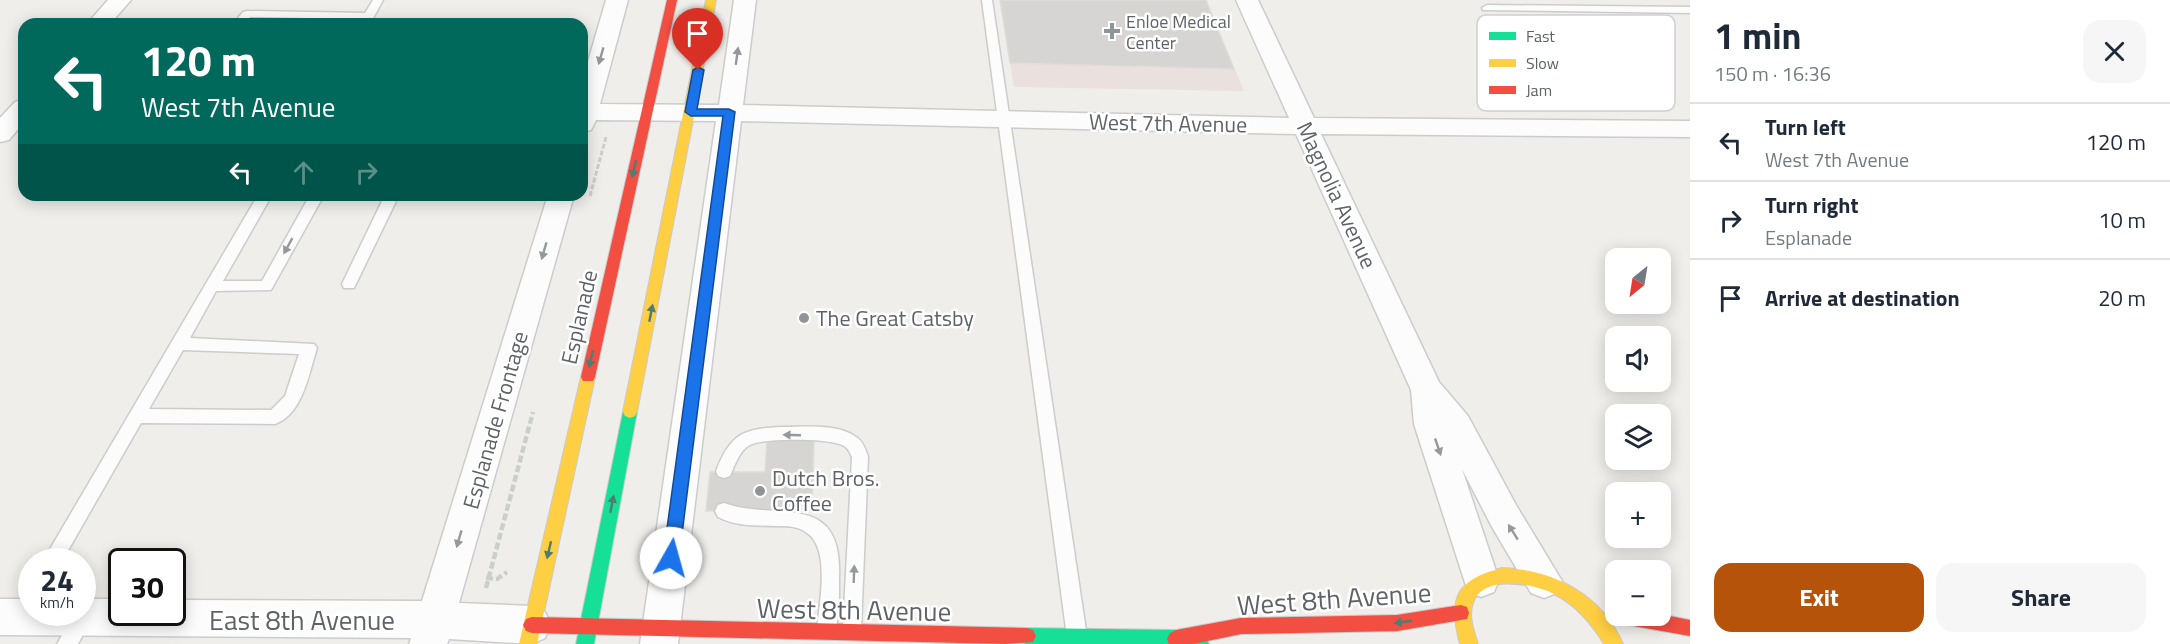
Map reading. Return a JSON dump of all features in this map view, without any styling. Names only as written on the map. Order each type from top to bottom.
[{"type":"main road","name":"Esplanade","points":[[530,635],[672,0]]},
{"type":"main road","points":[[585,644],[691,112],[711,0]]},
{"type":"main road","points":[[1468,644],[1461,613],[1467,593],[1481,580],[1499,574],[1521,574],[1544,581],[1568,593],[1590,610],[1609,633],[1614,644]]},
{"type":"main road","points":[[1590,610],[1605,613]]},
{"type":"main road","name":"West 8th Avenue","points":[[530,635],[588,627],[660,636],[838,635],[1077,641],[1176,639],[1241,626],[1397,623],[1461,613]]},
{"type":"main road","points":[[1671,625],[1690,628]]},
{"type":"main road","name":"West 8th Avenue","points":[[1176,639],[1200,644]]},
{"type":"street","points":[[104,18],[120,0]]},
{"type":"street","points":[[588,99],[617,0]]},
{"type":"street","points":[[660,636],[745,0]]},
{"type":"street","name":"Magnolia Avenue","points":[[1247,0],[1427,390],[1456,426],[1504,516],[1544,581]]},
{"type":"street","points":[[0,104],[18,106]]},
{"type":"street","name":"West 7th Avenue","points":[[588,116],[646,112],[729,112],[1305,126],[1690,129]]},
{"type":"street","points":[[0,134],[18,113]]},
{"type":"street","name":"Esplanade Frontage","points":[[432,632],[559,201]]},
{"type":"street","name":"Magnolia Avenue","points":[[1427,390],[1430,424],[1481,580]]},
{"type":"street","name":"East 8th Avenue","points":[[17,610],[76,631],[432,632],[530,635]]},
{"type":"lane","points":[[368,18],[378,0]]},
{"type":"lane","points":[[987,0],[1077,641]]},
{"type":"lane","points":[[1487,8],[1690,10]]},
{"type":"lane","points":[[244,18],[247,14],[327,18]]},
{"type":"lane","points":[[60,548],[262,201]]},
{"type":"lane","points":[[213,285],[267,286],[314,201]]},
{"type":"lane","points":[[349,284],[389,201]]},
{"type":"lane","points":[[137,416],[275,417],[292,400],[309,348],[179,344]]},
{"type":"lane","points":[[724,471],[733,450],[746,438],[764,434],[831,436],[846,439],[857,448],[860,457],[838,635]]},
{"type":"lane","points":[[724,511],[738,519],[785,517],[809,521],[820,530],[828,543],[829,580],[838,635]]},
{"type":"path","points":[[479,578],[497,579],[508,572]]},
{"type":"shaded area","name":"Enloe Medical Center","points":[[1000,0],[1206,0],[1244,91],[1014,87]]},
{"type":"building","name":"Enloe Medical Center","points":[[1000,0],[1206,0],[1234,69],[1010,63]]},
{"type":"building","name":"Dutch Bros. Coffee","points":[[767,440],[814,440],[812,511],[706,511],[710,472],[765,472]]},
{"type":"traffic: fast","points":[[585,644],[630,412]]},
{"type":"traffic: fast","points":[[1027,636],[1176,639],[1200,644]]},
{"type":"traffic: slow","points":[[630,412],[711,0]]},
{"type":"traffic: slow","points":[[528,644],[588,377]]},
{"type":"traffic: slow","points":[[1469,644],[1462,620],[1464,602],[1472,589],[1485,580],[1502,576],[1521,576],[1541,580],[1569,593],[1591,612],[1614,644]]},
{"type":"traffic: jam","points":[[588,377],[672,0]]},
{"type":"traffic: jam","points":[[1176,639],[1241,626],[1397,623],[1461,613]]},
{"type":"traffic: jam","points":[[532,625],[1027,636]]},
{"type":"traffic: jam","points":[[1671,625],[1690,628]]},
{"type":"place","name":"Enloe Medical Center","points":[[1112,31]]},
{"type":"place","name":"The Great Catsby","points":[[804,318]]},
{"type":"place","name":"Dutch Bros. Coffee","points":[[760,491]]},
{"type":"route","points":[[671,558],[729,112],[691,112],[698,70]]}]
